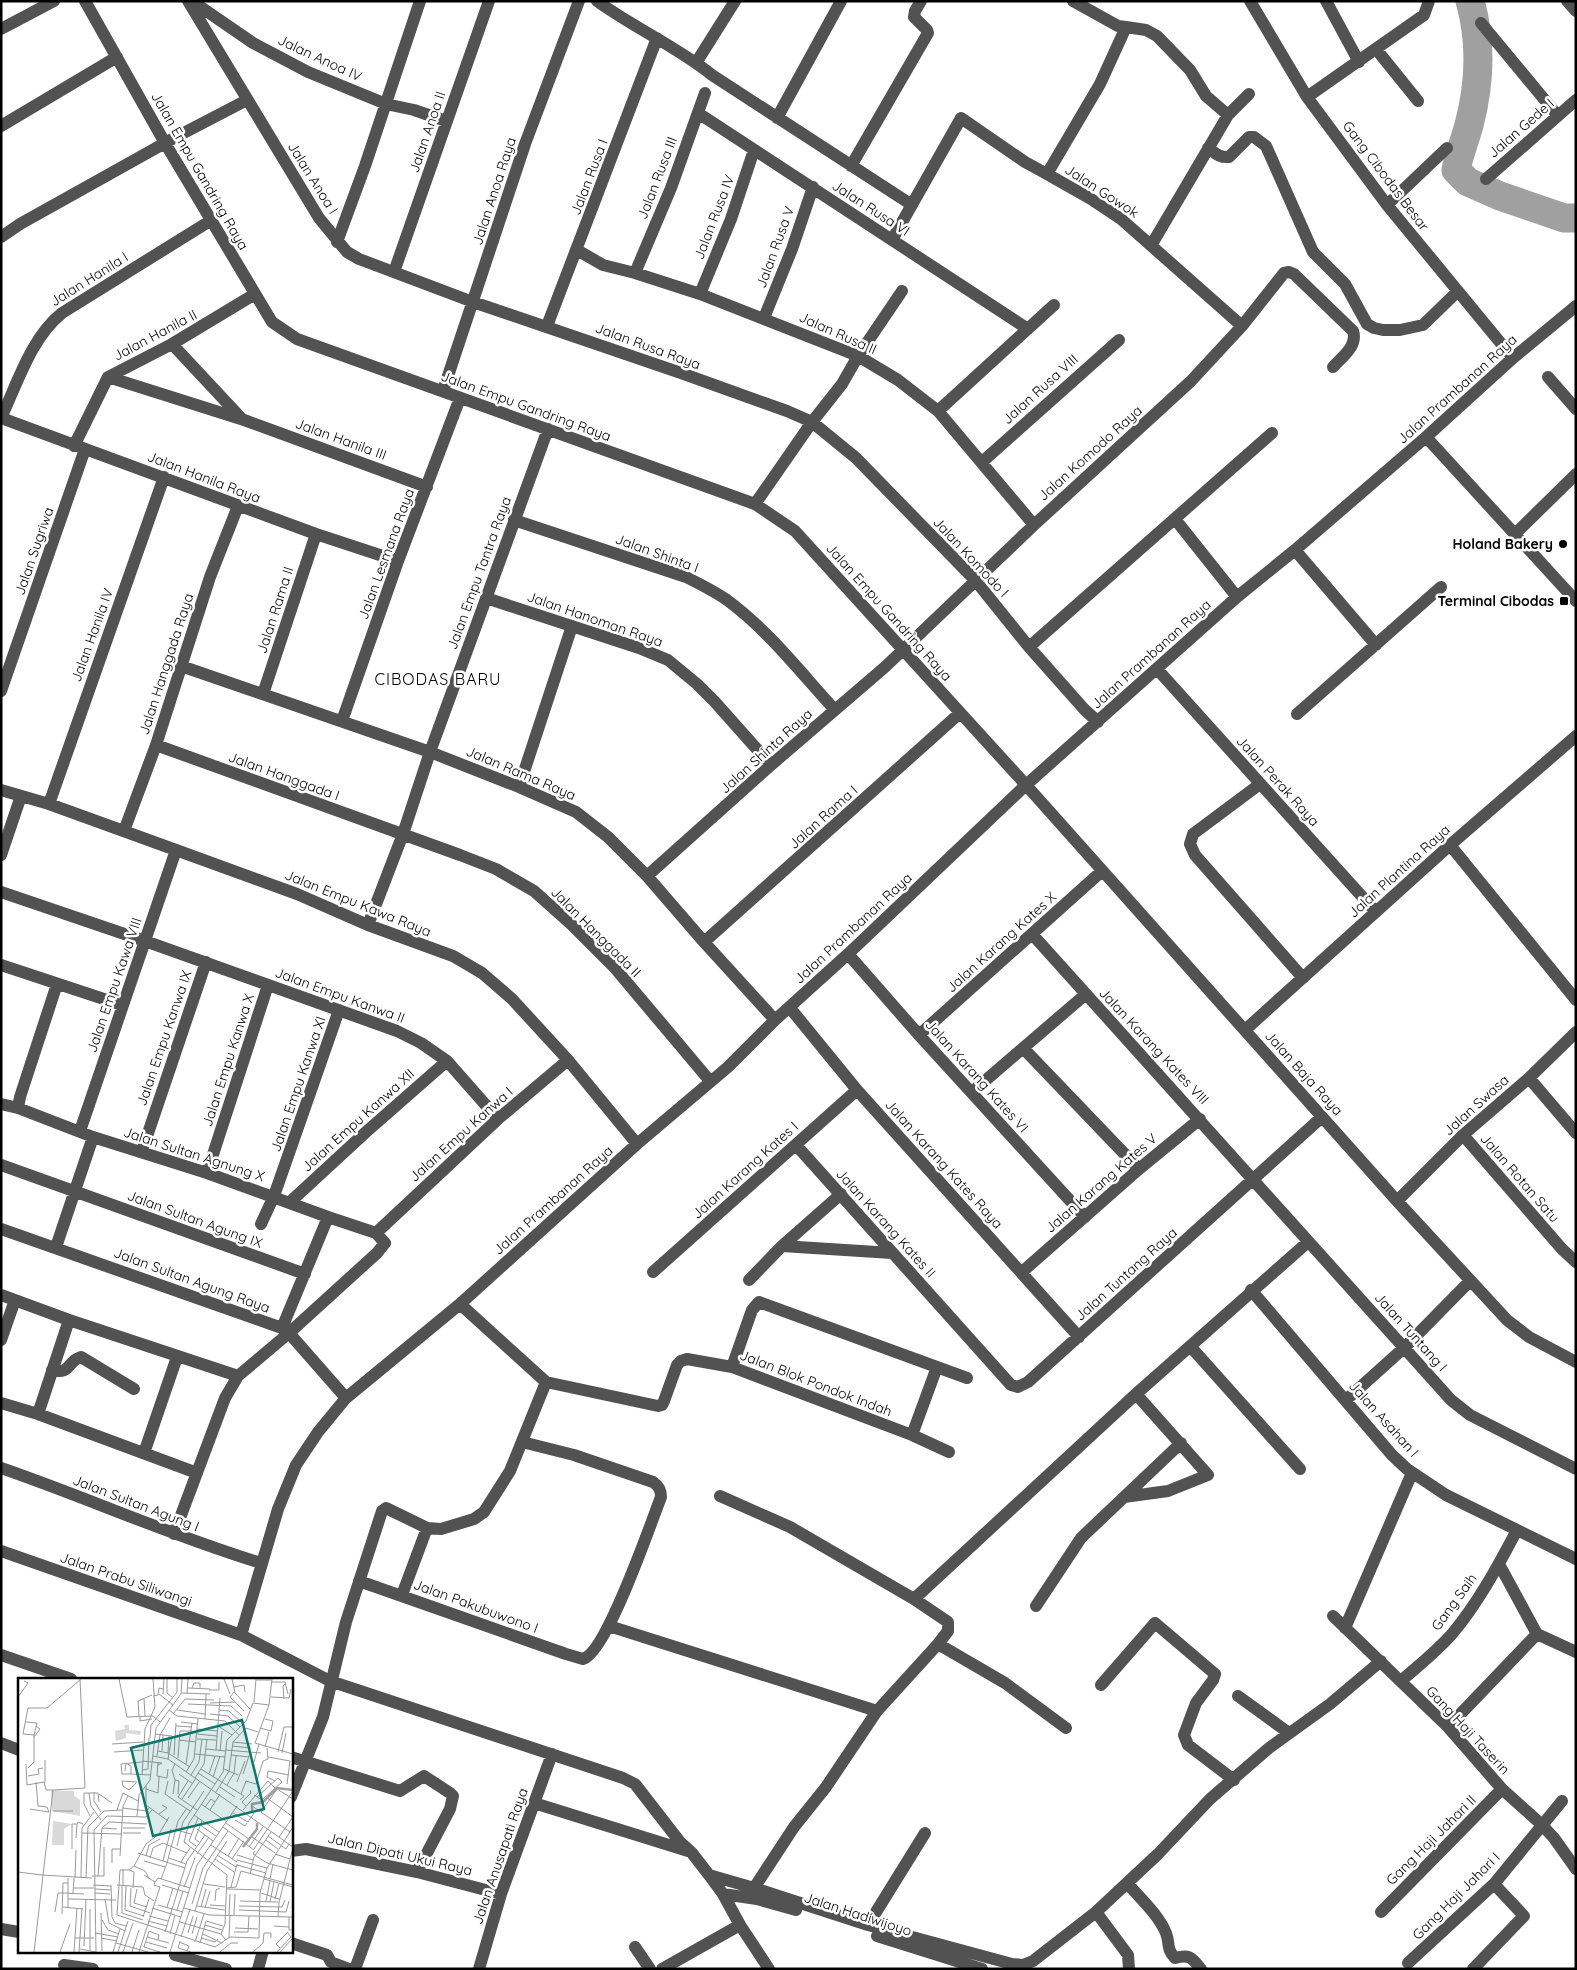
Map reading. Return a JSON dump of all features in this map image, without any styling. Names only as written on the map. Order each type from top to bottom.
[{"type":"street","points":[[1,29],[54,1]]},
{"type":"street","name":"Jalan Empu Gandring Raya","points":[[85,1],[165,143],[272,322],[297,340],[755,504],[795,530],[1026,785]]},
{"type":"street","name":"Jalan Anoa I","points":[[190,1],[247,100],[319,218],[337,242],[347,252],[359,259],[473,302]]},
{"type":"street","name":"Jalan Anoa IV","points":[[190,1],[253,42],[308,72],[386,104],[446,121]]},
{"type":"street","points":[[337,242],[365,166],[420,1]]},
{"type":"street","name":"Jalan Anoa II","points":[[394,272],[490,1]]},
{"type":"street","name":"Jalan Anoa Raya","points":[[443,391],[525,144],[579,1]]},
{"type":"street","points":[[597,1],[616,15],[696,63],[912,205]]},
{"type":"street","points":[[696,63],[735,1]]},
{"type":"street","points":[[777,118],[841,1]]},
{"type":"street","points":[[851,166],[928,33],[914,18],[915,11],[921,1]]},
{"type":"street","name":"Gang Cibodas Besar","points":[[1250,1],[1307,97],[1387,205],[1513,358]]},
{"type":"street","points":[[1326,1],[1358,62]]},
{"type":"street","points":[[1307,97],[1424,15],[1429,1]]},
{"type":"street","points":[[1567,1],[1576,11]]},
{"type":"street","points":[[1080,3],[1118,26],[1146,30],[1157,36],[1190,70],[1206,96],[1228,116]]},
{"type":"street","points":[[1481,23],[1558,116]]},
{"type":"street","name":"Jalan Gowok","points":[[1126,27],[1100,84],[1047,174],[1121,219],[1152,244],[1242,326]]},
{"type":"street","name":"Jalan Rusa I","points":[[547,326],[657,38]]},
{"type":"street","points":[[1376,49],[1418,101]]},
{"type":"street","points":[[1,126],[117,57]]},
{"type":"street","name":"Jalan Rusa III","points":[[635,273],[671,188],[705,93]]},
{"type":"street","points":[[1152,244],[1228,116],[1249,94]]},
{"type":"street","points":[[1,237],[20,224],[165,143],[247,100]]},
{"type":"street","name":"Jalan Gede I","points":[[1486,179],[1576,100]]},
{"type":"street","name":"Jalan Rusa VI","points":[[698,113],[1028,328]]},
{"type":"street","points":[[892,240],[960,118],[1025,162],[1047,174]]},
{"type":"street","points":[[1208,148],[1224,158],[1228,157],[1249,137],[1254,137],[1266,146],[1313,252],[1345,284],[1367,324],[1374,328],[1400,330],[1423,325],[1458,292]]},
{"type":"street","points":[[1387,205],[1446,148]]},
{"type":"street","name":"Jalan Rusa IV","points":[[700,294],[731,219],[754,150]]},
{"type":"street","name":"Jalan Rusa V","points":[[764,318],[792,249],[812,187]]},
{"type":"street","name":"Jalan Hanila I","points":[[1,418],[28,359],[50,322],[62,312],[210,220]]},
{"type":"street","name":"Jalan Rusa II","points":[[577,250],[603,265],[635,273],[700,294],[858,356],[898,380],[938,411],[1034,525]]},
{"type":"street","name":"Jalan Komodo Raya","points":[[904,649],[975,580],[1191,381],[1242,326],[1280,275],[1287,272],[1297,277],[1353,331],[1355,337],[1353,344],[1334,367]]},
{"type":"street","points":[[755,504],[812,422],[842,384],[858,356],[902,291]]},
{"type":"street","name":"Jalan Hanila II","points":[[80,447],[108,377],[172,344],[255,294]]},
{"type":"street","name":"Jalan Rusa Raya","points":[[473,302],[547,326],[778,408],[812,422]]},
{"type":"street","points":[[938,411],[1054,305]]},
{"type":"street","name":"Jalan Prambanan Raya","points":[[241,1635],[278,1509],[296,1465],[318,1432],[346,1398],[460,1304],[637,1144],[728,1067],[775,1020],[848,954],[1026,785],[1237,597],[1295,550],[1426,437],[1513,358],[1576,306]]},
{"type":"street","name":"Jalan Rusa VIII","points":[[982,462],[1118,340]]},
{"type":"street","name":"Jalan Hanila III","points":[[172,344],[244,420]]},
{"type":"street","name":"Jalan Hanila III","points":[[108,377],[244,420],[427,487]]},
{"type":"street","points":[[1548,377],[1576,409]]},
{"type":"street","name":"Jalan Lesmana Raya","points":[[342,721],[398,561],[460,398]]},
{"type":"street","name":"Jalan Hanila Raya","points":[[1,418],[238,506],[398,561]]},
{"type":"street","name":"Jalan Komodo I","points":[[812,422],[856,458],[975,580],[1029,647],[1084,709],[1098,722]]},
{"type":"street","name":"Jalan Empu Tantra Raya","points":[[368,926],[403,834],[430,752],[548,429]]},
{"type":"street","points":[[1029,647],[1272,433]]},
{"type":"street","points":[[1426,437],[1576,600]]},
{"type":"street","name":"Jalan Sugriwa","points":[[1,691],[80,447]]},
{"type":"street","points":[[1515,534],[1576,474]]},
{"type":"street","name":"Jalan Hanila IV","points":[[49,804],[164,477]]},
{"type":"street","name":"Jalan Hanggada Raya","points":[[124,831],[156,745],[210,577],[238,506]]},
{"type":"street","points":[[1175,519],[1237,597]]},
{"type":"street","name":"Jalan Shinta I","points":[[514,520],[686,577],[727,600],[761,630],[835,710]]},
{"type":"street","name":"Jalan Rama II","points":[[263,694],[316,534]]},
{"type":"street","points":[[1295,550],[1376,645]]},
{"type":"street","points":[[1298,714],[1441,587]]},
{"type":"street","name":"Jalan Hanoman Raya","points":[[486,598],[639,648],[668,660],[715,702],[771,765]]},
{"type":"street","points":[[519,787],[572,626]]},
{"type":"street","name":"Jalan Shinta Raya","points":[[647,876],[904,649]]},
{"type":"street","name":"Jalan Rama Raya","points":[[181,666],[430,752],[576,812],[608,837],[647,876],[775,1020]]},
{"type":"street","name":"Jalan Perak Raya","points":[[1157,669],[1376,912]]},
{"type":"street","name":"Jalan Rama I","points":[[704,942],[960,713]]},
{"type":"street","name":"Jalan Plantina Raya","points":[[1245,1030],[1450,845],[1576,736]]},
{"type":"street","name":"Jalan Hanggada I","points":[[156,745],[403,834]]},
{"type":"street","points":[[1260,784],[1193,834],[1190,844],[1194,855],[1303,978]]},
{"type":"street","name":"Jalan Baja Raya","points":[[1026,785],[1397,1202],[1470,1281],[1517,1328],[1576,1362]]},
{"type":"street","name":"Jalan Empu Kawa Raya","points":[[1,790],[49,804],[297,894],[368,926],[453,956],[482,973],[512,999],[568,1060],[637,1144]]},
{"type":"street","points":[[1,855],[21,796]]},
{"type":"street","name":"Jalan Hanggada II","points":[[403,834],[496,869],[534,890],[614,967],[710,1081]]},
{"type":"street","points":[[1450,845],[1576,1000]]},
{"type":"street","name":"Jalan Empu Kawa VIII","points":[[80,1131],[176,850]]},
{"type":"street","name":"Jalan Karang Kates X","points":[[919,1034],[1102,871]]},
{"type":"street","name":"Jalan Empu Kanwa II","points":[[1,892],[145,940],[397,1030],[421,1043],[447,1061],[498,1119]]},
{"type":"street","name":"Jalan Karang Kates VIII","points":[[1032,934],[1252,1179]]},
{"type":"street","name":"Jalan Karang Kates VI","points":[[848,954],[1085,1217]]},
{"type":"street","name":"Jalan Empu Kanwa IX","points":[[142,1152],[206,962]]},
{"type":"street","points":[[1,965],[122,1005]]},
{"type":"street","points":[[18,1108],[57,984]]},
{"type":"street","name":"Jalan Empu Kanwa X","points":[[207,1172],[268,985]]},
{"type":"street","points":[[972,1092],[1086,994]]},
{"type":"street","name":"Jalan Karang Kates Raya","points":[[790,1008],[857,1090],[1079,1337]]},
{"type":"street","name":"Jalan Empu Kanwa XI","points":[[260,1224],[274,1196],[339,1010]]},
{"type":"street","name":"Jalan Swasa","points":[[1397,1202],[1463,1135],[1529,1078],[1576,1032]]},
{"type":"street","points":[[1024,1048],[1139,1169]]},
{"type":"street","name":"Jalan Empu Kanwa I","points":[[376,1233],[498,1119],[568,1060]]},
{"type":"street","name":"Jalan Empu Kanwa XII","points":[[290,1202],[447,1061]]},
{"type":"street","points":[[1529,1078],[1576,1133]]},
{"type":"street","name":"Jalan Karang Kates I","points":[[653,1272],[857,1090]]},
{"type":"street","name":"Jalan Sultan Agnung X","points":[[1,1104],[18,1108],[93,1137],[207,1172],[376,1233]]},
{"type":"street","name":"Jalan Tuntang Raya","points":[[952,1320],[1011,1385],[1023,1385],[1079,1337],[1322,1117]]},
{"type":"street","name":"Jalan Karang Kates V","points":[[1022,1272],[1139,1169],[1200,1119]]},
{"type":"street","name":"Jalan Rotan Satu","points":[[1463,1135],[1562,1249],[1576,1262]]},
{"type":"street","points":[[56,1248],[93,1137]]},
{"type":"street","name":"Jalan Karang Kates II","points":[[796,1145],[952,1320]]},
{"type":"street","name":"Jalan Sultan Agung IX","points":[[1,1165],[305,1274]]},
{"type":"street","name":"Jalan Tuntang I","points":[[1252,1179],[1451,1400],[1470,1415],[1576,1468]]},
{"type":"street","points":[[748,1280],[782,1246],[841,1194]]},
{"type":"street","points":[[286,1330],[305,1274],[328,1217]]},
{"type":"street","name":"Jalan Sultan Agung Raya","points":[[1,1229],[286,1330],[346,1398]]},
{"type":"street","points":[[174,1534],[225,1398],[238,1376],[286,1330],[382,1248],[385,1243],[384,1240],[376,1233]]},
{"type":"street","points":[[914,1599],[1136,1394],[1251,1290],[1308,1242]]},
{"type":"street","points":[[782,1246],[892,1253]]},
{"type":"street","points":[[1346,1400],[1405,1347],[1470,1281]]},
{"type":"street","name":"Jalan Asahan I","points":[[1251,1290],[1392,1455],[1412,1472],[1446,1495],[1576,1559]]},
{"type":"street","points":[[1,1295],[177,1357],[238,1376]]},
{"type":"street","points":[[1,1340],[15,1300]]},
{"type":"street","points":[[732,1367],[752,1310],[760,1302],[967,1378]]},
{"type":"street","points":[[292,1794],[323,1717],[330,1681],[359,1580],[383,1509],[386,1508],[394,1511],[427,1528],[441,1529],[474,1519],[484,1512],[510,1471],[546,1382],[460,1304]]},
{"type":"street","points":[[38,1414],[70,1320]]},
{"type":"street","points":[[1190,1346],[1300,1469]]},
{"type":"street","points":[[52,1370],[61,1372],[77,1358],[81,1357],[134,1389]]},
{"type":"street","points":[[144,1453],[177,1357]]},
{"type":"street","name":"Jalan Blok Pondok Indah","points":[[546,1382],[658,1406],[664,1402],[677,1365],[687,1359],[732,1367],[912,1435],[949,1452]]},
{"type":"street","points":[[912,1435],[937,1367]]},
{"type":"street","points":[[1124,1497],[1168,1490],[1208,1476],[1136,1394]]},
{"type":"street","points":[[1,1402],[197,1473]]},
{"type":"street","points":[[522,1442],[574,1455],[653,1482],[659,1488],[660,1497],[610,1626],[877,1711]]},
{"type":"street","points":[[1036,1606],[1081,1538],[1181,1443]]},
{"type":"street","name":"Jalan Sultan Agung I","points":[[1,1468],[174,1534],[261,1563]]},
{"type":"street","points":[[1345,1628],[1412,1472]]},
{"type":"street","points":[[720,1496],[790,1527],[914,1599],[948,1622],[948,1631],[877,1711],[826,1787],[794,1827],[754,1888]]},
{"type":"street","points":[[402,1595],[427,1528]]},
{"type":"street","name":"Gang Saih","points":[[1401,1681],[1450,1635],[1473,1606],[1517,1530]]},
{"type":"street","name":"Jalan Prabu Siliwangi","points":[[1,1551],[241,1635],[330,1681],[552,1754],[623,1778],[635,1784],[723,1894],[740,1925],[769,1969]]},
{"type":"street","points":[[1499,1564],[1537,1634],[1576,1652]]},
{"type":"street","name":"Jalan Pakubuwono I","points":[[359,1580],[583,1658],[586,1658],[595,1649],[610,1626]]},
{"type":"street","name":"Gang Haji Taserin","points":[[1332,1616],[1448,1727],[1502,1789],[1542,1824],[1576,1869]]},
{"type":"street","points":[[1102,1685],[1154,1623],[1215,1674],[1213,1680],[1196,1703],[1184,1735],[1188,1745],[1234,1780]]},
{"type":"street","points":[[1448,1727],[1537,1634]]},
{"type":"street","points":[[938,1644],[1005,1683],[1066,1728]]},
{"type":"street","points":[[1,1655],[68,1678]]},
{"type":"street","points":[[709,1875],[868,1925],[1012,1964],[1023,1965],[1033,1961],[1096,1912],[1158,1854],[1210,1799],[1269,1748],[1330,1704],[1381,1661]]},
{"type":"street","points":[[1238,1696],[1290,1733]]},
{"type":"street","points":[[1,1743],[18,1750]]},
{"type":"street","name":"Jalan Anusapati Raya","points":[[478,1969],[501,1894],[552,1754]]},
{"type":"street","points":[[292,1757],[400,1791],[424,1776],[450,1793],[453,1796],[450,1809],[417,1872]]},
{"type":"street","name":"Gang Haji Jahari II","points":[[1381,1912],[1502,1789]]},
{"type":"street","name":"Gang Haji Jahari I","points":[[1408,1964],[1494,1884],[1562,1801]]},
{"type":"street","points":[[534,1803],[692,1853]]},
{"type":"street","points":[[868,1925],[925,1833]]},
{"type":"street","name":"Jalan Dipati Ukui Raya","points":[[292,1851],[306,1849],[417,1872],[501,1894]]},
{"type":"street","points":[[1127,1883],[1153,1912],[1167,1934],[1171,1954],[1175,1958],[1184,1956],[1192,1959],[1201,1969]]},
{"type":"street","points":[[1473,1969],[1524,1916],[1494,1884]]},
{"type":"street","name":"Jalan Hadiwijoyo","points":[[723,1894],[757,1899],[982,1969]]},
{"type":"street","points":[[1096,1912],[1128,1955],[1128,1969]]},
{"type":"street","points":[[356,1969],[373,1920]]},
{"type":"street","points":[[662,1969],[740,1925]]},
{"type":"street","points":[[1,1929],[18,1932]]},
{"type":"street","points":[[292,1943],[327,1955],[332,1962],[349,1969]]},
{"type":"street","points":[[635,1947],[650,1969]]},
{"type":"street","points":[[66,1952],[63,1967],[93,1969]]},
{"type":"street","points":[[258,1969],[263,1952]]},
{"type":"street","points":[[175,1955],[226,1969]]},
{"type":"waterway","points":[[1470,1],[1478,48],[1477,78],[1473,109],[1456,170],[1468,182],[1500,196],[1564,218],[1576,218]]},
{"type":"place","name":"Holand Bakery","points":[[1563,544]]},
{"type":"place","name":"Terminal Cibodas","points":[[1564,601]]},
{"type":"district","name":"CIBODAS BARU","points":[[438,679]]}]
